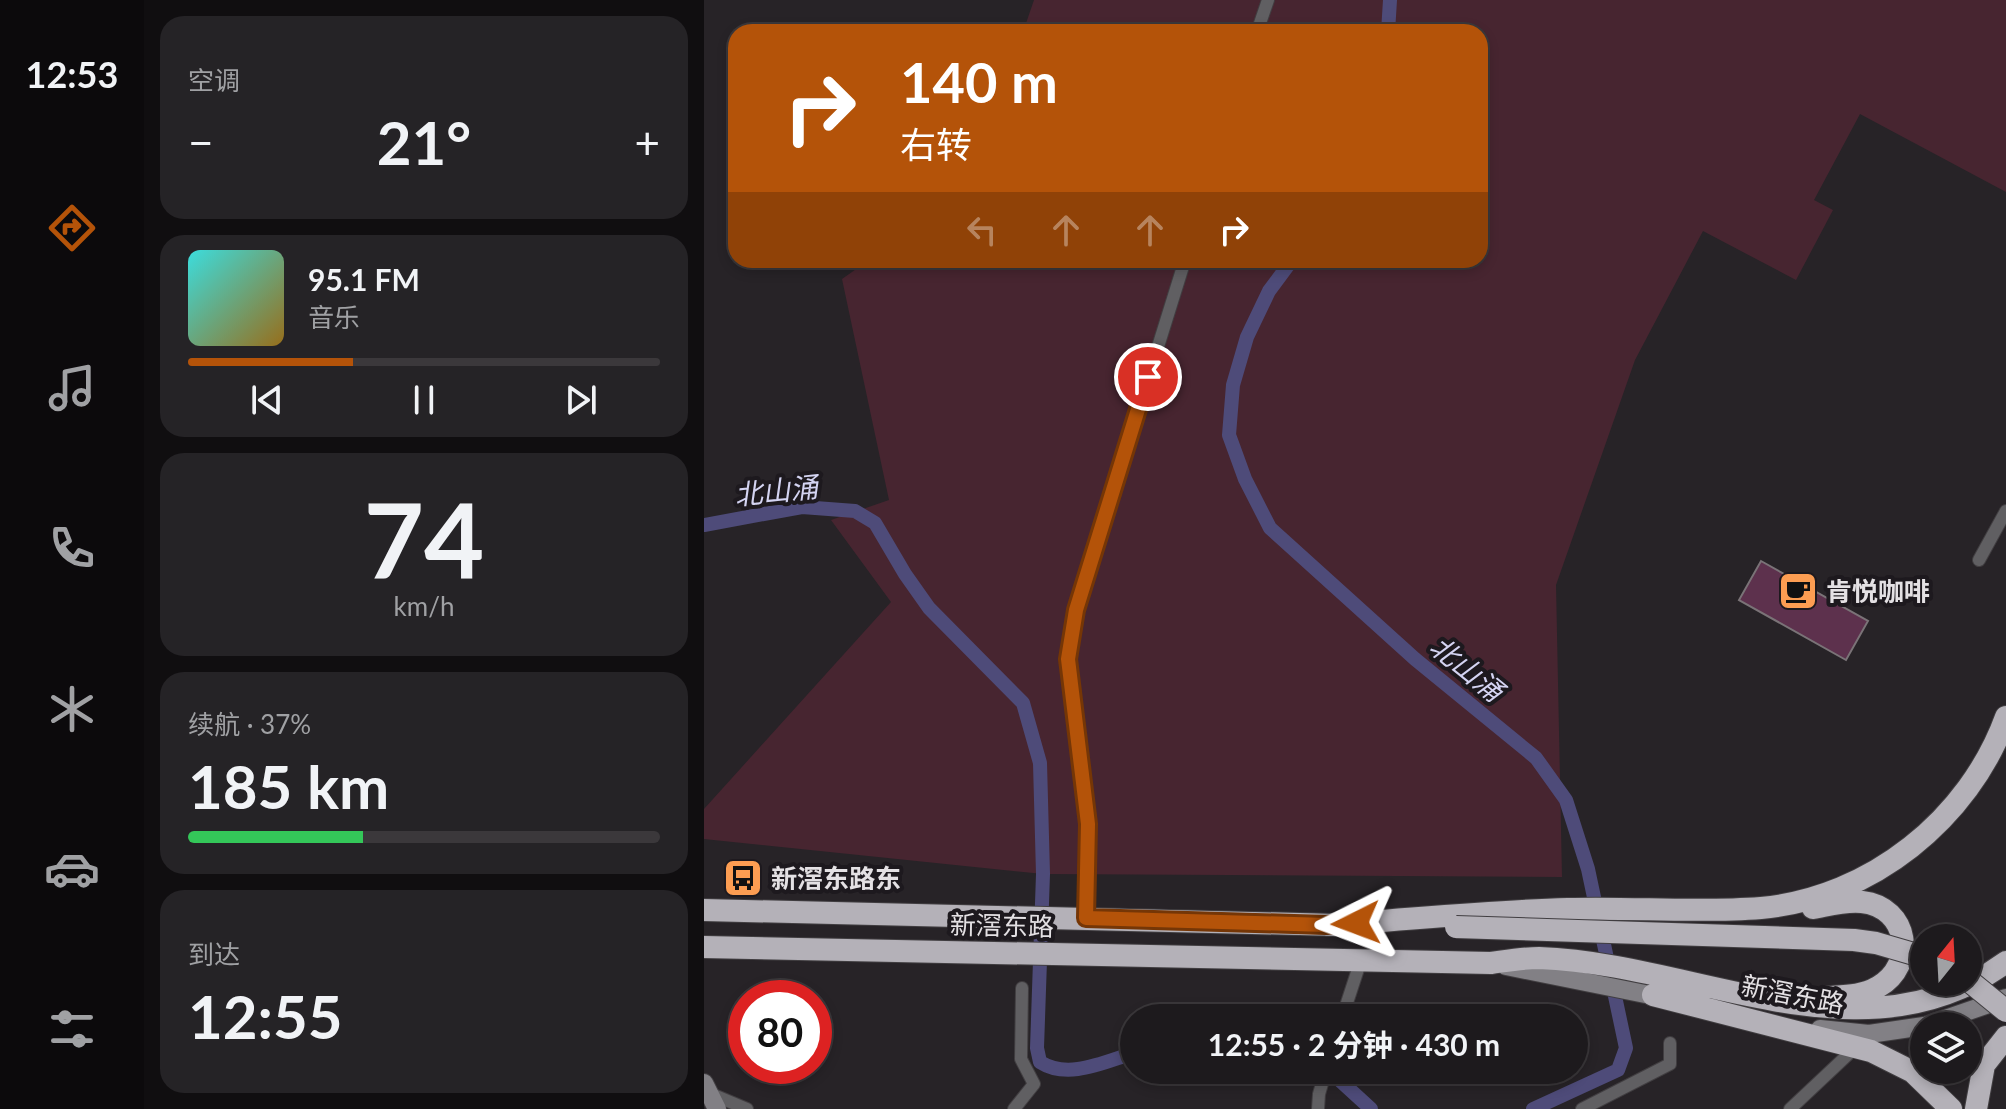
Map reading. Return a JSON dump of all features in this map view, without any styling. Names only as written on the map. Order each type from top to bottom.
[{"type":"highway","points":[[1764,908],[1794,902],[1844,885],[1915,845],[1954,809],[1973,785],[2006,717]]},
{"type":"highway","points":[[1326,925],[1567,909],[1812,908],[1849,901],[1872,903],[1896,920],[1904,938],[1898,966],[1878,987],[1852,995],[1776,999]]},
{"type":"highway","name":"新滘东路","points":[[704,910],[1456,927],[1854,940],[1910,953]]},
{"type":"highway","name":"新滘东路","points":[[704,947],[1491,963],[1537,958],[1584,972],[1651,984]]},
{"type":"highway","points":[[1651,984],[1868,1010],[1913,1005],[1958,989],[2006,962]]},
{"type":"highway","points":[[1651,984],[1893,1060],[1913,1072],[1951,1109]]},
{"type":"highway","points":[[1982,991],[2006,1011]]},
{"type":"highway","points":[[1976,1109],[1979,1079],[1984,1065],[2006,1037]]},
{"type":"street","points":[[1260,24],[1268,0]]},
{"type":"street","points":[[1076,918],[1088,824],[1068,659],[1076,610],[1183,268]]},
{"type":"street","points":[[1979,560],[2006,511]]},
{"type":"street","points":[[1347,1004],[1361,960]]},
{"type":"street","name":"新滘东路","points":[[1651,984],[1841,1032],[1869,1034],[1910,1028]]},
{"type":"street","points":[[1014,1109],[1034,1084],[1021,1059],[1022,988]]},
{"type":"street","name":"新滘东路","points":[[1965,1012],[2006,998]]},
{"type":"street","points":[[1582,1109],[1670,1064],[1670,1043]]},
{"type":"street","points":[[1790,1109],[1856,1047]]},
{"type":"street","points":[[1318,1109],[1322,1084]]},
{"type":"street","points":[[710,1095],[747,1109]]},
{"type":"shaded area","points":[[1034,0],[2006,0],[2006,192],[1860,114],[1814,200],[1833,210],[1796,280],[1703,231],[1635,360],[1556,585],[1562,877],[1043,874],[704,839],[704,809],[891,602],[831,520],[889,500],[842,279],[858,268],[1488,268],[1488,24],[1026,24]]},
{"type":"building","points":[[1761,561],[1868,621],[1846,660],[1739,600]]},
{"type":"waterway","name":"北山涌","points":[[1388,24],[1390,0]]},
{"type":"waterway","name":"北山涌","points":[[1286,268],[1269,291],[1247,337],[1233,385],[1229,435],[1245,479],[1270,528],[1415,659],[1536,758],[1566,800],[1588,869],[1626,1048],[1618,1070],[1533,1109]]},
{"type":"waterway","name":"北山涌","points":[[704,525],[802,507],[855,511],[875,523],[929,608],[1023,703],[1040,763],[1043,874],[1037,1048],[1040,1062],[1051,1067],[1074,1069],[1120,1058]]},
{"type":"waterway","name":"北山涌","points":[[1344,1084],[1371,1109]]},
{"type":"place","name":"肯悦咖啡","points":[[1798,591]]},
{"type":"place","name":"新滘东路东","points":[[743,878]]},
{"type":"route","points":[[1148,377],[1076,610],[1068,659],[1088,824],[1086,918],[1326,925],[1356,923]]}]
